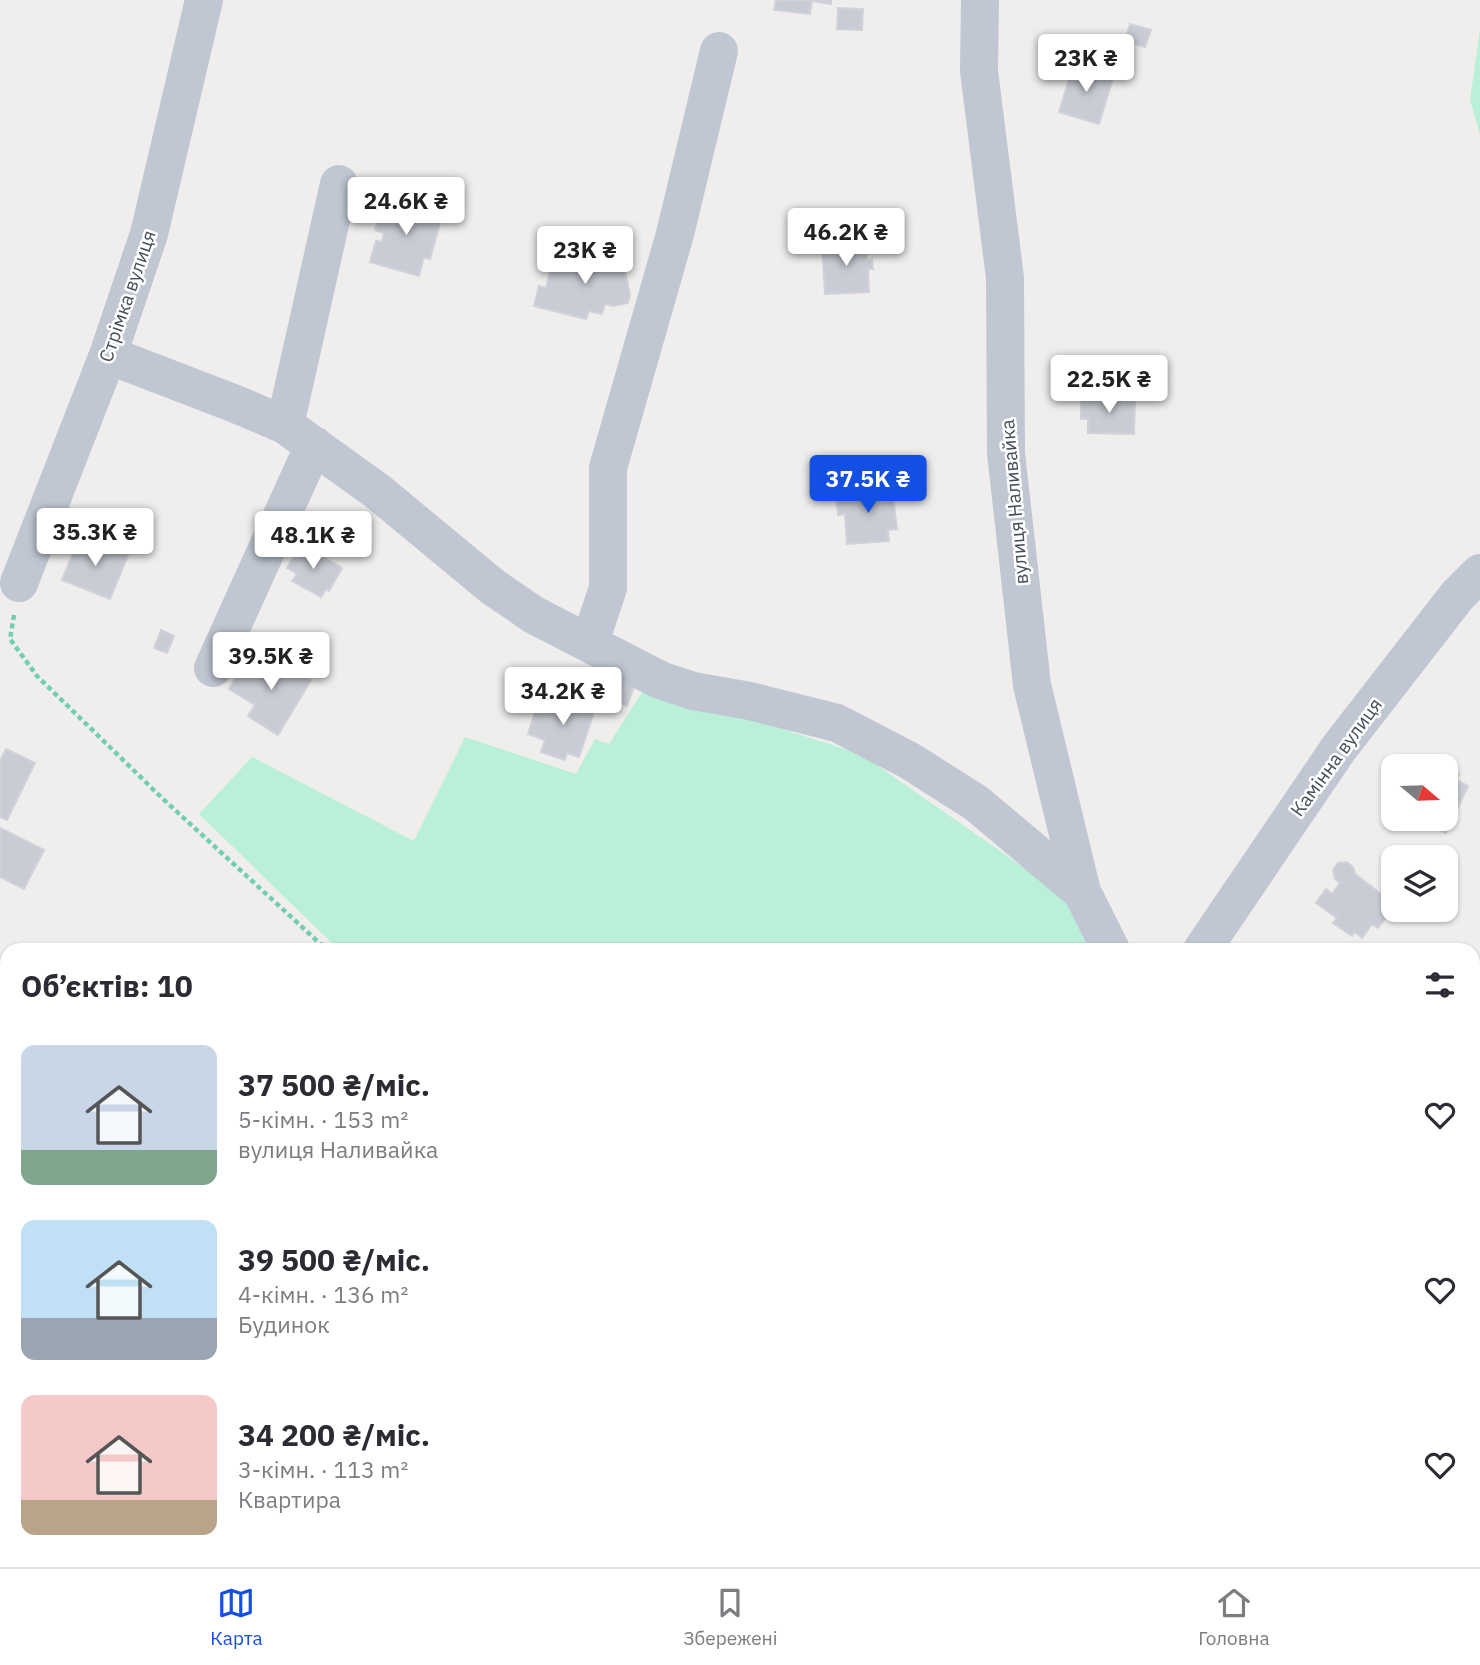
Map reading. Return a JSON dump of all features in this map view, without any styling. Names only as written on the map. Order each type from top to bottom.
[{"type":"street","name":"Стрімка вулиця","points":[[19,583],[108,355],[149,234],[204,0]]},
{"type":"street","name":"вулиця Наливайка","points":[[981,0],[979,71],[1005,278],[1006,453],[1030,672],[1082,892],[1108,943]]},
{"type":"street","points":[[590,642],[608,588],[608,468],[675,234],[719,51]]},
{"type":"street","points":[[213,668],[299,435],[339,184]]},
{"type":"street","points":[[108,355],[233,402],[299,435],[377,491],[493,587],[534,615],[660,680],[693,691],[750,701],[837,723],[909,761],[976,803],[1082,892]]},
{"type":"street","name":"Камінна вулиця","points":[[1207,943],[1339,748],[1457,596],[1480,573]]},
{"type":"path","points":[[19,583],[10,639],[37,676],[162,798],[319,943]]},
{"type":"green space","points":[[1480,29],[1480,135],[1470,100]]},
{"type":"green space","points":[[646,686],[861,754],[1033,874],[1073,906],[1091,943],[332,943],[199,814],[252,757],[414,841],[465,737],[576,774],[595,739],[609,744]]},
{"type":"building","points":[[776,0],[831,0],[831,4],[812,1],[810,14],[774,10]]},
{"type":"building","points":[[838,8],[863,9],[862,30],[837,29]]},
{"type":"building","points":[[1130,24],[1151,30],[1145,47],[1125,41]]},
{"type":"building","points":[[1074,63],[1114,75],[1099,124],[1059,112]]},
{"type":"building","points":[[394,198],[443,212],[430,259],[424,257],[419,276],[370,262],[376,241],[382,242],[384,233],[375,230],[381,210],[390,213]]},
{"type":"building","points":[[866,243],[867,260],[872,259],[873,269],[868,269],[869,292],[825,294],[822,245]]},
{"type":"building","points":[[570,251],[589,256],[591,252],[622,260],[621,266],[624,266],[630,295],[628,303],[613,306],[605,304],[602,314],[589,311],[586,319],[534,306],[539,286],[546,288],[551,268],[565,272]]},
{"type":"building","points":[[1081,398],[1135,398],[1134,434],[1088,433],[1088,419],[1081,419]]},
{"type":"building","points":[[892,488],[897,529],[888,530],[889,541],[847,544],[845,514],[838,515],[836,493]]},
{"type":"building","points":[[80,536],[128,555],[110,599],[62,580]]},
{"type":"building","points":[[301,544],[342,568],[329,591],[326,589],[321,597],[292,581],[297,574],[287,568]]},
{"type":"building","points":[[161,630],[174,636],[167,653],[154,648]]},
{"type":"building","points":[[270,659],[280,665],[282,662],[311,680],[278,735],[248,716],[255,705],[229,689],[246,661],[262,671]]},
{"type":"building","points":[[616,676],[635,684],[627,706],[608,699]]},
{"type":"building","points":[[574,698],[596,706],[579,757],[567,753],[565,760],[541,752],[545,740],[528,734],[535,712],[540,713],[545,700],[570,708]]},
{"type":"building","points":[[6,749],[35,763],[7,820],[0,817],[0,761]]},
{"type":"building","points":[[1458,781],[1468,786],[1458,807]]},
{"type":"building","points":[[0,828],[44,850],[24,889],[0,877]]},
{"type":"building","points":[[1347,862],[1353,867],[1355,874],[1381,894],[1382,922],[1378,928],[1372,924],[1362,938],[1355,932],[1352,936],[1333,923],[1337,918],[1316,903],[1326,889],[1332,894],[1340,883],[1335,879],[1333,870],[1338,863]]}]
